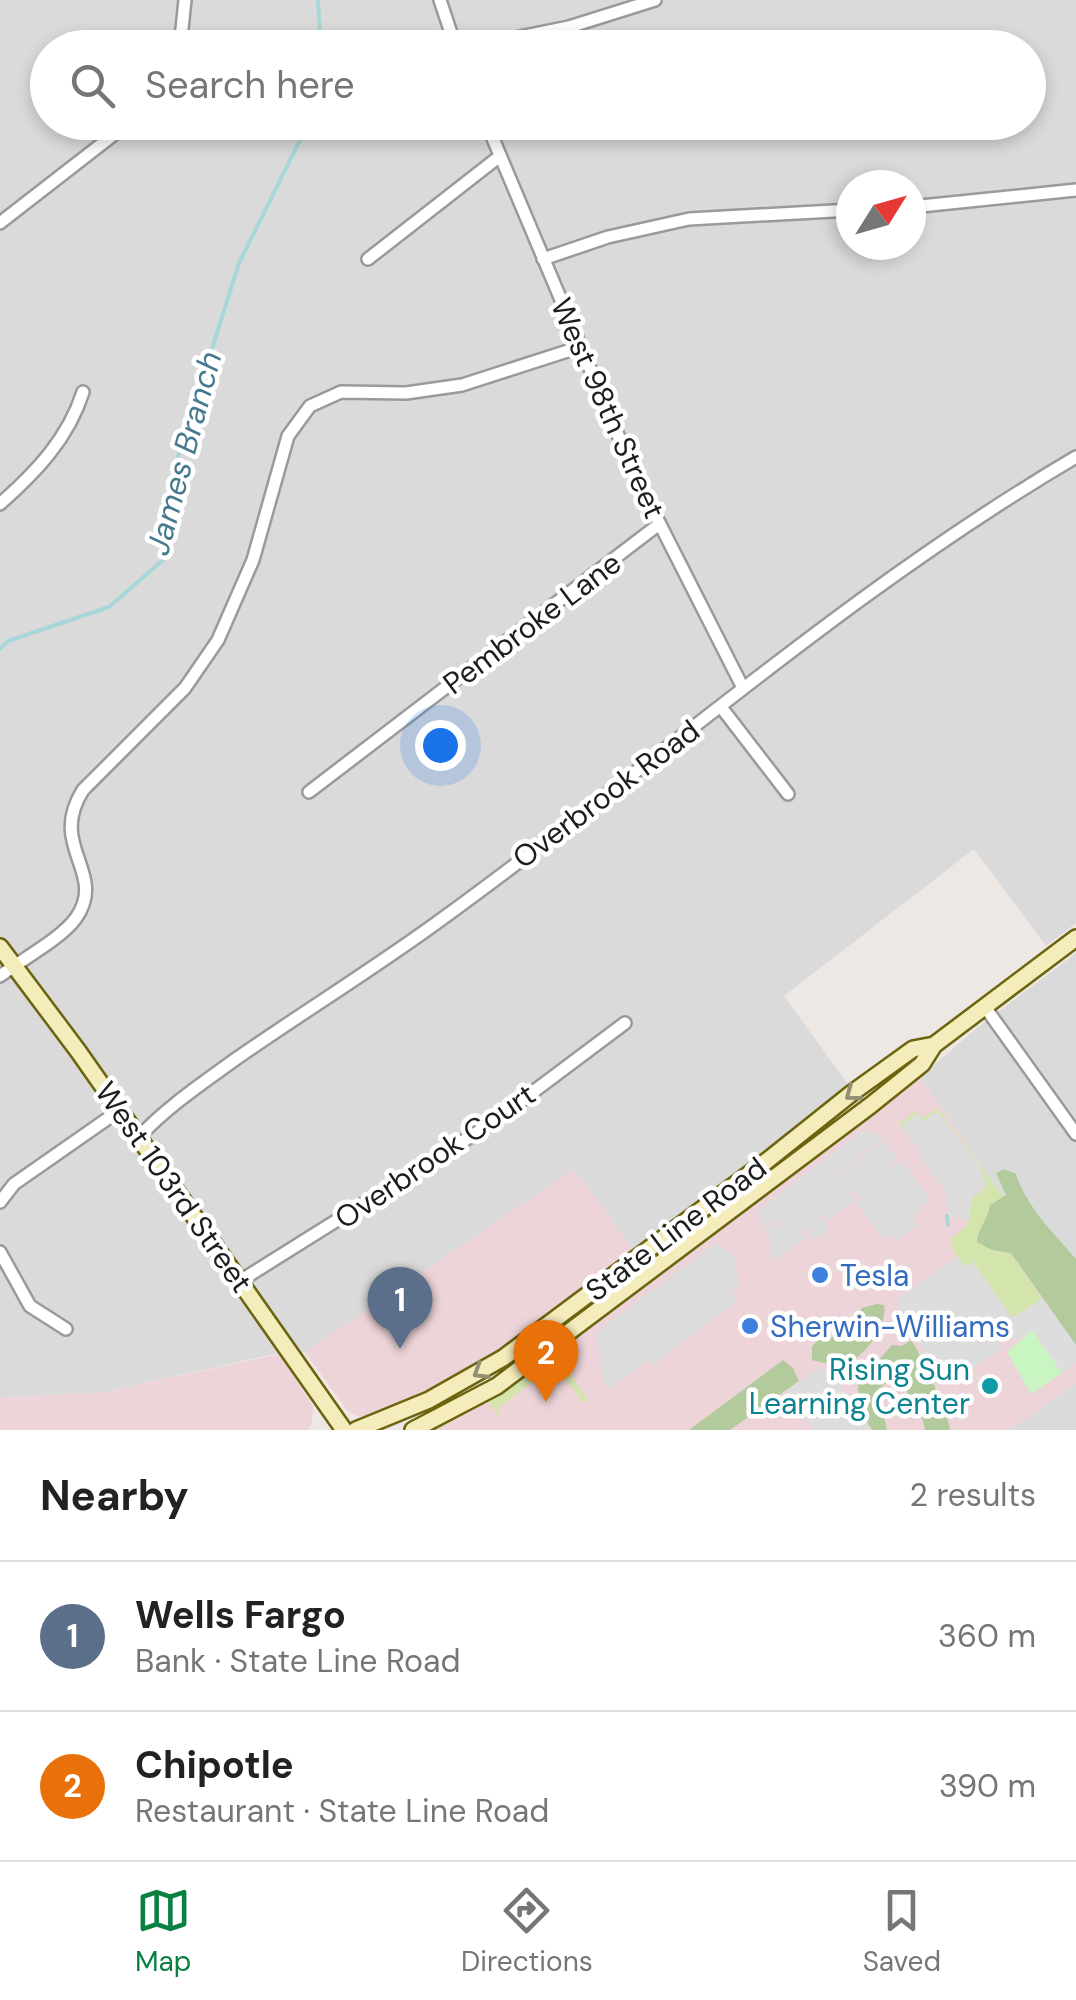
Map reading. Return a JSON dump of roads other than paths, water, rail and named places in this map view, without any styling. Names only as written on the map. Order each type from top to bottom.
[{"type":"main road","name":"State Line Road","points":[[413,1430],[496,1386],[871,1105],[922,1064],[934,1045],[1076,938]]},
{"type":"main road","name":"West 103rd Street","points":[[0,948],[120,1110],[344,1430]]},
{"type":"main road","name":"State Line Road","points":[[356,1430],[429,1400],[503,1358],[768,1160],[852,1092],[913,1049],[934,1045]]},
{"type":"street","points":[[182,30],[186,0]]},
{"type":"street","points":[[440,0],[450,30]]},
{"type":"street","points":[[553,30],[654,0]]},
{"type":"street","points":[[0,223],[107,140]]},
{"type":"street","name":"West 98th Street","points":[[493,140],[658,525],[743,688]]},
{"type":"street","points":[[368,258],[500,156]]},
{"type":"street","points":[[926,205],[1076,190]]},
{"type":"street","points":[[543,259],[608,237],[690,219],[836,211]]},
{"type":"street","points":[[0,976],[76,917],[86,883],[69,828],[75,803],[83,790],[184,688],[218,640],[253,560],[288,436],[302,414],[325,397],[341,392],[433,391],[580,347]]},
{"type":"street","points":[[0,504],[69,430],[83,392]]},
{"type":"street","name":"Overbrook Road","points":[[139,1137],[158,1116],[200,1085],[450,914],[936,545],[1076,457]]},
{"type":"street","name":"Pembroke Lane","points":[[309,792],[658,525]]},
{"type":"street","points":[[721,706],[788,794]]},
{"type":"street","points":[[986,1006],[1076,1134]]},
{"type":"street","name":"Overbrook Court","points":[[240,1281],[489,1125],[625,1022]]},
{"type":"street","points":[[0,1202],[14,1184],[120,1110]]},
{"type":"street","points":[[0,1252],[30,1306],[66,1328]]},
{"type":"waterway","name":"James Branch","points":[[318,0],[320,30]]},
{"type":"waterway","name":"James Branch","points":[[0,649],[8,641],[109,607],[163,560],[171,479],[239,263],[300,140]]},
{"type":"waterway","points":[[947,1216],[948,1225]]},
{"type":"place","name":"Tesla","points":[[820,1275]]},
{"type":"place","name":"Sherwin-Williams","points":[[750,1326]]},
{"type":"place","name":"Wells Fargo","points":[[400,1349]]},
{"type":"place","name":"Rising Sun Learning Center","points":[[990,1386]]},
{"type":"place","name":"Chipotle","points":[[546,1402]]}]
